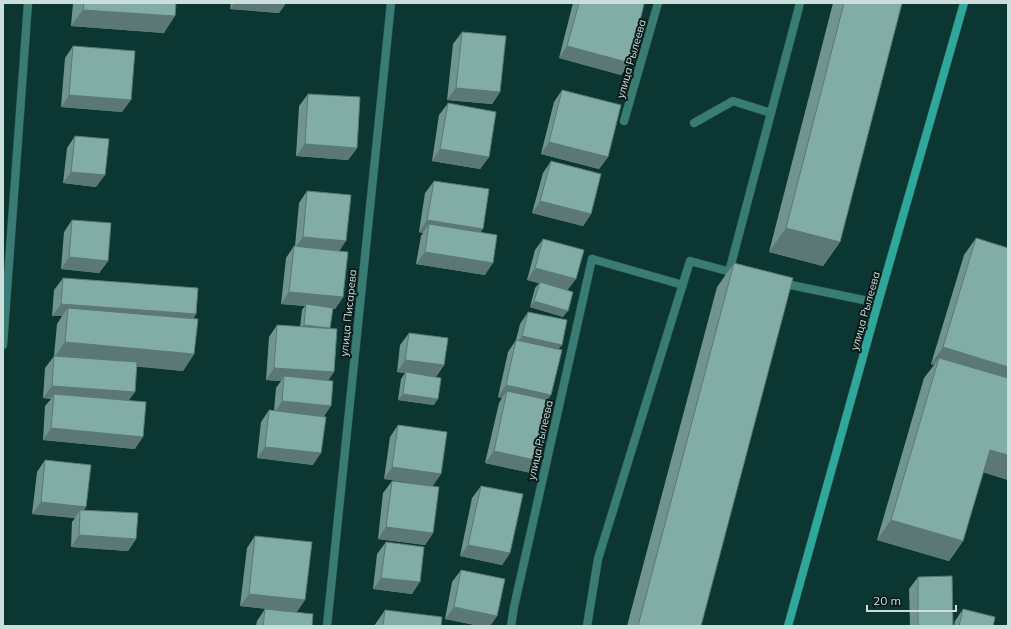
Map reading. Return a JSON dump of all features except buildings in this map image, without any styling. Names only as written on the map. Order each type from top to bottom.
[{"type":"street","points":[[3,344],[28,3]]},
{"type":"street","name":"улица Писарева","points":[[327,626],[391,3]]},
{"type":"street","name":"улица Рылеева","points":[[624,121],[658,3]]},
{"type":"street","points":[[729,272],[800,3]]},
{"type":"street","name":"улица Рылеева","points":[[788,626],[878,303],[964,3]]},
{"type":"street","points":[[694,123],[733,101],[771,113]]},
{"type":"street","name":"улица Рылеева","points":[[511,626],[515,599],[592,259],[683,285]]},
{"type":"street","points":[[587,626],[598,558],[690,262],[744,275]]},
{"type":"street","points":[[774,281],[878,303]]}]
